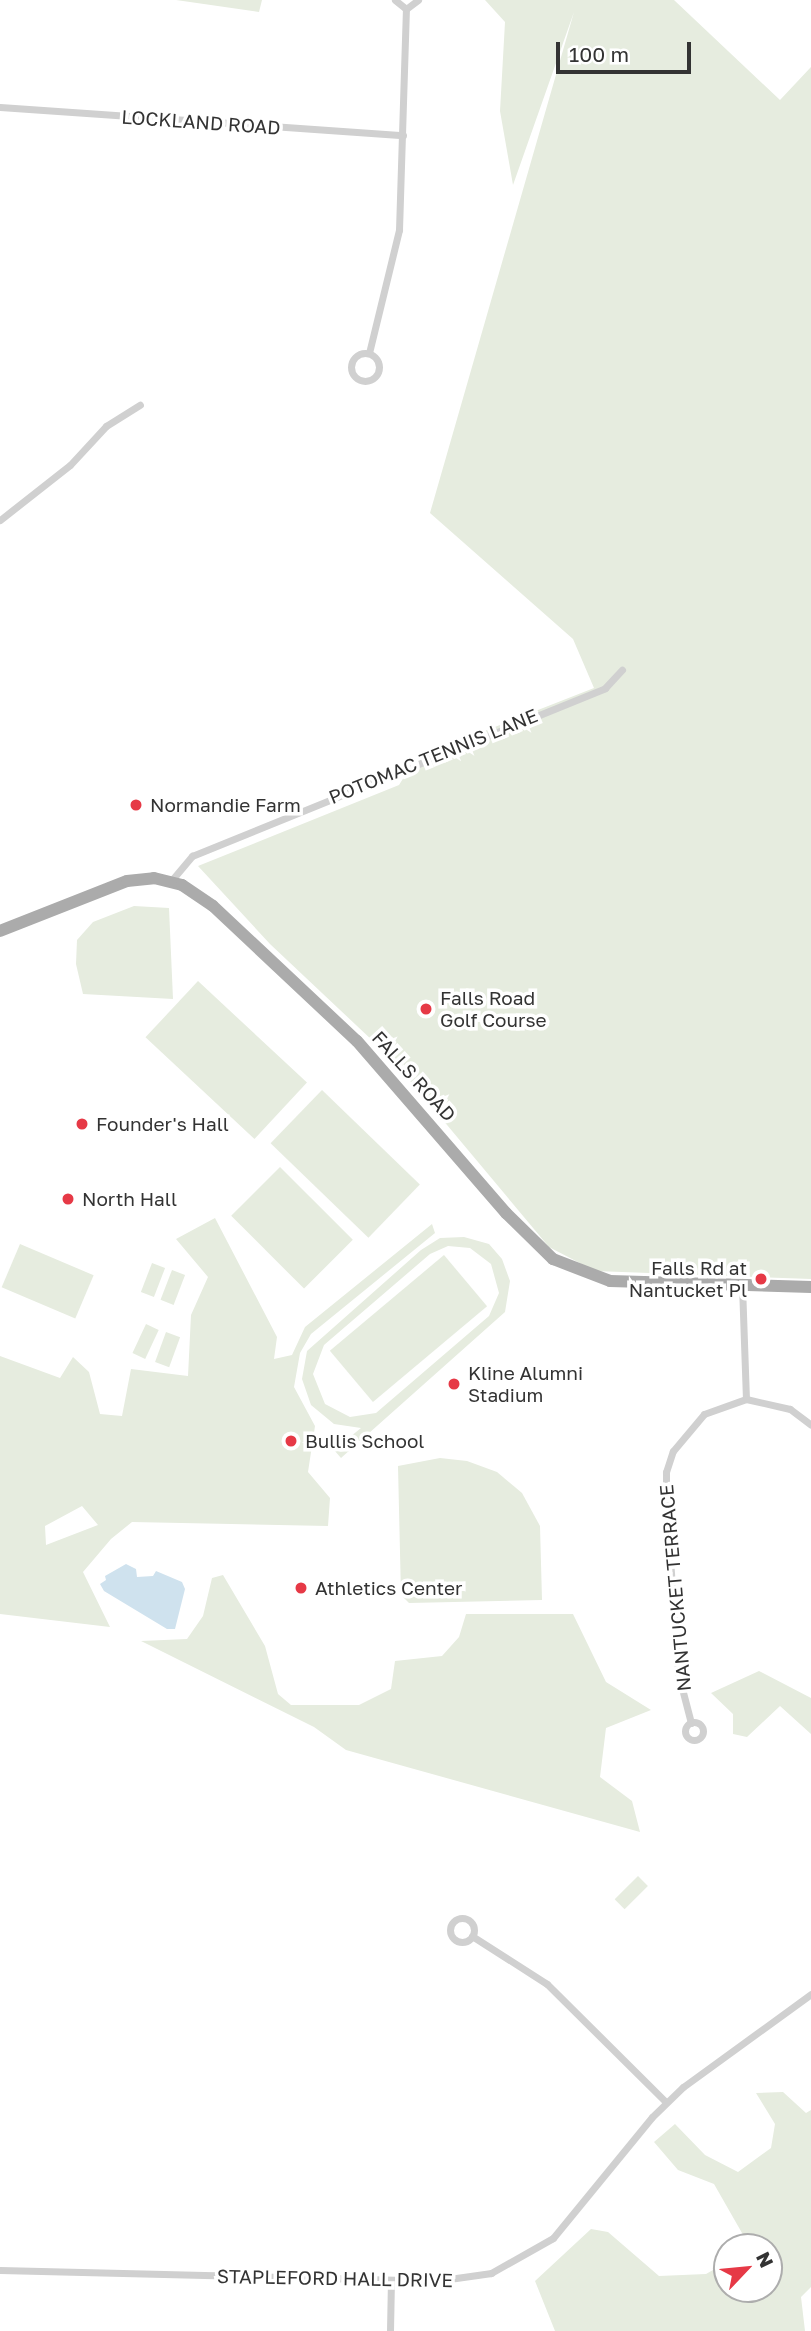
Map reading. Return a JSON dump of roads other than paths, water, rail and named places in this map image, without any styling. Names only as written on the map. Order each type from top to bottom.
[{"type":"main road","name":"FALLS ROAD","points":[[0,931],[121,883],[139,878],[171,881],[213,906],[357,1041],[506,1213],[553,1259],[610,1281],[811,1287]]},
{"type":"street","points":[[395,0],[406,9]]},
{"type":"street","points":[[406,9],[418,0]]},
{"type":"street","points":[[369,353],[399,230],[406,9]]},
{"type":"street","name":"LOCKLAND ROAD","points":[[0,107],[403,135]]},
{"type":"street","points":[[369,353],[378,361],[379,370],[371,380],[362,381],[354,376],[351,363],[360,354],[369,353]]},
{"type":"street","points":[[0,520],[62,472],[106,426],[141,405]]},
{"type":"street","name":"POTOMAC TENNIS LANE","points":[[171,881],[192,856],[605,688],[622,670]]},
{"type":"street","points":[[742,1285],[746,1399],[790,1409],[811,1425]]},
{"type":"street","name":"NANTUCKET TERRACE","points":[[691,1723],[678,1673],[666,1472],[673,1451],[688,1427],[714,1409],[746,1399]]},
{"type":"street","points":[[472,1936],[547,1984],[666,2102]]},
{"type":"street","name":"STAPLEFORD HALL DRIVE","points":[[0,2270],[391,2280],[466,2279],[501,2270],[534,2252],[576,2212],[666,2102],[811,1994]]},
{"type":"street","points":[[390,2331],[391,2280]]},
{"type":"water","points":[[126,1564],[136,1569],[137,1577],[153,1576],[156,1571],[182,1582],[185,1589],[175,1629],[167,1629],[104,1591],[100,1584],[106,1580],[105,1576]]},
{"type":"place","name":"Normandie Farm","points":[[136,805]]},
{"type":"place","name":"Falls Road Golf Course","points":[[426,1009]]},
{"type":"place","name":"Founder's Hall","points":[[82,1124]]},
{"type":"place","name":"North Hall","points":[[68,1199]]},
{"type":"place","name":"Falls Rd at Nantucket Pl","points":[[761,1279]]},
{"type":"place","name":"Kline Alumni Stadium","points":[[454,1384]]},
{"type":"place","name":"Bullis School","points":[[291,1441]]},
{"type":"place","name":"Athletics Center","points":[[301,1588]]}]
